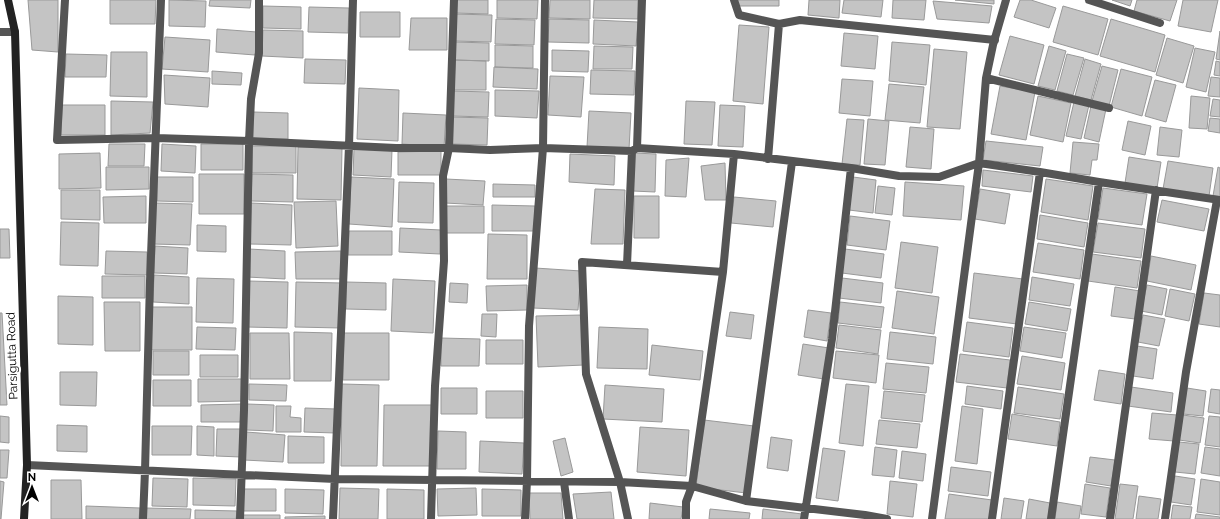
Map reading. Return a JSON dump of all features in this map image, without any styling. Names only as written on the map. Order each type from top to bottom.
[{"type":"street","name":"Parsigutta Road","points":[[8,0],[15,32],[27,465],[24,519]]},
{"type":"street","points":[[65,0],[57,140],[156,138],[396,148],[490,150],[543,148],[734,154],[851,168],[898,176],[939,177],[979,163],[1218,200],[1186,372],[1165,519]]},
{"type":"street","points":[[143,519],[150,280],[161,0]]},
{"type":"street","points":[[240,519],[244,410],[249,141],[251,99],[259,53],[259,0]]},
{"type":"street","points":[[333,519],[349,146],[353,0]]},
{"type":"street","points":[[431,519],[435,386],[444,261],[443,176],[449,148],[454,0]]},
{"type":"street","points":[[525,519],[527,481],[529,326],[543,148],[545,0]]},
{"type":"street","points":[[627,265],[635,150],[642,0]]},
{"type":"street","points":[[734,0],[739,14],[779,24],[800,20],[994,40]]},
{"type":"street","points":[[932,519],[979,163],[986,78],[994,40],[1006,0]]},
{"type":"street","points":[[1089,0],[1160,23]]},
{"type":"street","points":[[768,159],[779,24]]},
{"type":"street","points":[[0,32],[15,32]]},
{"type":"street","points":[[986,78],[1109,108]]},
{"type":"street","points":[[686,519],[686,502],[692,486],[723,272],[734,154]]},
{"type":"street","points":[[746,502],[792,162]]},
{"type":"street","points":[[804,519],[832,339],[851,168]]},
{"type":"street","points":[[992,519],[1040,172]]},
{"type":"street","points":[[1051,519],[1099,182]]},
{"type":"street","points":[[1110,519],[1156,190]]},
{"type":"street","points":[[628,519],[620,482],[586,374],[582,262],[723,272]]},
{"type":"street","points":[[27,465],[242,476],[335,479],[620,482],[692,486],[746,502],[806,508],[887,519]]},
{"type":"street","points":[[564,482],[569,519]]},
{"type":"building","points":[[28,0],[58,0],[58,52],[32,50]]},
{"type":"building","points":[[110,0],[156,0],[155,24],[110,24]]},
{"type":"building","points":[[169,0],[206,1],[205,27],[169,26]]},
{"type":"building","points":[[210,0],[251,0],[250,8],[209,6]]},
{"type":"building","points":[[455,0],[488,0],[488,14],[455,13]]},
{"type":"building","points":[[497,0],[538,0],[537,19],[497,18]]},
{"type":"building","points":[[550,0],[590,0],[590,19],[549,18]]},
{"type":"building","points":[[594,0],[638,0],[638,19],[593,18]]},
{"type":"building","points":[[737,0],[779,0],[779,6],[737,6]]},
{"type":"building","points":[[809,0],[840,0],[839,18],[808,15]]},
{"type":"building","points":[[844,0],[883,0],[881,17],[842,13]]},
{"type":"building","points":[[893,0],[926,0],[924,20],[892,18]]},
{"type":"building","points":[[955,0],[994,0],[994,4]]},
{"type":"building","points":[[1020,0],[1031,0],[1056,8],[1049,28],[1014,17]]},
{"type":"building","points":[[1112,0],[1132,0],[1130,6]]},
{"type":"building","points":[[1137,0],[1177,0],[1170,21],[1134,11]]},
{"type":"building","points":[[1183,0],[1218,0],[1211,32],[1178,26]]},
{"type":"building","points":[[933,1],[992,6],[989,23],[937,19]]},
{"type":"building","points":[[263,6],[301,7],[301,29],[263,28]]},
{"type":"building","points":[[1063,6],[1108,19],[1098,55],[1053,42]]},
{"type":"building","points":[[309,7],[349,8],[348,33],[308,32]]},
{"type":"building","points":[[360,12],[400,12],[400,37],[360,37]]},
{"type":"building","points":[[454,14],[492,15],[491,42],[454,41]]},
{"type":"building","points":[[411,18],[447,18],[447,50],[409,50]]},
{"type":"building","points":[[496,19],[535,20],[534,45],[495,44]]},
{"type":"building","points":[[549,19],[589,20],[589,43],[548,42]]},
{"type":"building","points":[[1111,19],[1165,35],[1155,72],[1100,56]]},
{"type":"building","points":[[594,20],[638,22],[636,46],[593,44]]},
{"type":"building","points":[[739,25],[769,27],[763,104],[733,101]]},
{"type":"building","points":[[217,29],[257,32],[255,55],[216,52]]},
{"type":"building","points":[[263,30],[303,31],[303,58],[262,56]]},
{"type":"building","points":[[1220,31],[1220,60],[1216,59]]},
{"type":"building","points":[[844,33],[878,36],[875,69],[841,66]]},
{"type":"building","points":[[1010,36],[1044,45],[1034,84],[999,75]]},
{"type":"building","points":[[165,37],[210,40],[208,72],[162,69]]},
{"type":"building","points":[[1167,38],[1194,46],[1183,83],[1156,75]]},
{"type":"building","points":[[455,42],[489,43],[489,61],[454,60]]},
{"type":"building","points":[[892,42],[930,45],[926,85],[889,81]]},
{"type":"building","points":[[495,45],[533,46],[533,68],[495,67]]},
{"type":"building","points":[[594,46],[633,47],[632,69],[593,69]]},
{"type":"building","points":[[1049,46],[1066,51],[1055,90],[1038,86]]},
{"type":"building","points":[[1195,48],[1215,52],[1206,92],[1186,87]]},
{"type":"building","points":[[934,49],[967,52],[960,129],[927,127]]},
{"type":"building","points":[[552,50],[589,51],[588,72],[552,71]]},
{"type":"building","points":[[111,52],[147,52],[147,97],[110,96]]},
{"type":"building","points":[[66,54],[107,55],[106,77],[65,77]]},
{"type":"building","points":[[1067,54],[1084,58],[1073,95],[1057,91]]},
{"type":"building","points":[[305,59],[346,60],[345,84],[304,83]]},
{"type":"building","points":[[1085,59],[1101,64],[1091,100],[1075,96]]},
{"type":"building","points":[[455,60],[486,61],[486,90],[454,90]]},
{"type":"building","points":[[1216,61],[1220,62],[1220,76],[1214,75]]},
{"type":"building","points":[[1102,66],[1118,70],[1109,106],[1092,101]]},
{"type":"building","points":[[494,67],[538,69],[537,89],[493,87]]},
{"type":"building","points":[[1121,69],[1152,77],[1142,116],[1111,107]]},
{"type":"building","points":[[591,70],[635,71],[634,95],[590,94]]},
{"type":"building","points":[[212,71],[242,73],[241,85],[212,84]]},
{"type":"building","points":[[164,75],[210,78],[208,107],[165,104]]},
{"type":"building","points":[[550,76],[584,77],[581,117],[548,115]]},
{"type":"building","points":[[1211,77],[1220,78],[1220,97],[1208,96]]},
{"type":"building","points":[[842,79],[873,81],[870,116],[839,113]]},
{"type":"building","points":[[1155,80],[1176,85],[1166,122],[1145,116]]},
{"type":"building","points":[[889,84],[924,87],[920,123],[885,120]]},
{"type":"building","points":[[1000,86],[1035,92],[1026,140],[991,134]]},
{"type":"building","points":[[359,88],[399,90],[398,141],[357,139]]},
{"type":"building","points":[[495,90],[539,91],[537,118],[495,116]]},
{"type":"building","points":[[453,91],[489,92],[488,117],[452,116]]},
{"type":"building","points":[[1038,96],[1071,103],[1063,142],[1030,135]]},
{"type":"building","points":[[1191,96],[1210,98],[1207,129],[1189,128]]},
{"type":"building","points":[[1213,99],[1220,100],[1220,117],[1210,116]]},
{"type":"building","points":[[111,101],[153,102],[150,133],[111,135]]},
{"type":"building","points":[[686,101],[715,102],[712,145],[684,144]]},
{"type":"building","points":[[1074,102],[1089,105],[1081,139],[1066,136]]},
{"type":"building","points":[[62,105],[105,105],[105,135],[61,135]]},
{"type":"building","points":[[720,105],[745,106],[743,147],[718,146]]},
{"type":"building","points":[[1091,106],[1106,109],[1099,142],[1084,138]]},
{"type":"building","points":[[589,111],[631,113],[629,149],[587,147]]},
{"type":"building","points":[[253,112],[288,113],[288,139],[253,139]]},
{"type":"building","points":[[403,113],[446,115],[444,147],[402,144]]},
{"type":"building","points":[[452,117],[488,118],[487,145],[452,144]]},
{"type":"building","points":[[1210,118],[1220,119],[1220,133],[1208,131]]},
{"type":"building","points":[[847,119],[864,120],[860,165],[842,164]]},
{"type":"building","points":[[868,119],[889,121],[885,165],[864,164]]},
{"type":"building","points":[[1128,121],[1151,126],[1145,155],[1122,150]]},
{"type":"building","points":[[910,127],[934,129],[931,169],[906,167]]},
{"type":"building","points":[[1160,127],[1182,130],[1179,157],[1157,155]]},
{"type":"building","points":[[986,141],[1043,147],[1040,166],[983,160]]},
{"type":"building","points":[[1073,142],[1099,144],[1097,160],[1092,160],[1090,175],[1070,173]]},
{"type":"building","points":[[109,144],[145,144],[144,166],[108,166]]},
{"type":"building","points":[[162,144],[196,146],[195,173],[161,171]]},
{"type":"building","points":[[201,144],[243,144],[243,170],[201,170]]},
{"type":"building","points":[[252,146],[296,146],[296,173],[252,173]]},
{"type":"building","points":[[298,147],[342,148],[341,200],[297,199]]},
{"type":"building","points":[[354,149],[392,150],[391,177],[353,175]]},
{"type":"building","points":[[441,151],[441,175],[398,175],[398,152]]},
{"type":"building","points":[[100,153],[101,188],[59,189],[59,154]]},
{"type":"building","points":[[634,153],[656,154],[655,192],[633,191]]},
{"type":"building","points":[[570,154],[615,156],[614,185],[569,182]]},
{"type":"building","points":[[1129,157],[1161,162],[1157,188],[1125,183]]},
{"type":"building","points":[[689,158],[686,197],[665,196],[666,160]]},
{"type":"building","points":[[1168,161],[1213,168],[1209,196],[1163,189]]},
{"type":"building","points":[[725,163],[726,200],[705,200],[701,166]]},
{"type":"building","points":[[106,167],[149,167],[149,189],[106,190]]},
{"type":"building","points":[[1218,167],[1220,168],[1220,197],[1213,196]]},
{"type":"building","points":[[983,170],[1033,176],[1031,192],[982,186]]},
{"type":"building","points":[[199,174],[244,174],[244,214],[199,214]]},
{"type":"building","points":[[252,174],[293,175],[293,202],[251,201]]},
{"type":"building","points":[[157,177],[193,177],[193,202],[157,201]]},
{"type":"building","points":[[351,177],[394,179],[392,227],[349,224]]},
{"type":"building","points":[[853,177],[876,180],[873,213],[849,210]]},
{"type":"building","points":[[446,179],[485,181],[483,205],[445,203]]},
{"type":"building","points":[[1046,179],[1093,186],[1088,220],[1041,212]]},
{"type":"building","points":[[399,182],[434,183],[433,223],[398,222]]},
{"type":"building","points":[[905,182],[964,186],[961,220],[903,216]]},
{"type":"building","points":[[493,184],[535,185],[535,197],[493,197]]},
{"type":"building","points":[[878,186],[895,188],[892,215],[875,213]]},
{"type":"building","points":[[1103,188],[1147,194],[1142,225],[1098,219]]},
{"type":"building","points":[[595,189],[625,190],[623,244],[591,244]]},
{"type":"building","points":[[980,189],[1010,194],[1005,224],[975,219]]},
{"type":"building","points":[[61,190],[100,190],[100,220],[61,219]]},
{"type":"building","points":[[146,196],[146,223],[104,223],[103,197]]},
{"type":"building","points":[[634,196],[659,196],[659,238],[634,238]]},
{"type":"building","points":[[734,197],[776,201],[773,227],[731,223]]},
{"type":"building","points":[[1162,200],[1209,209],[1204,231],[1157,222]]},
{"type":"building","points":[[336,201],[338,246],[296,248],[294,202]]},
{"type":"building","points":[[155,203],[192,204],[190,245],[153,244]]},
{"type":"building","points":[[251,203],[292,205],[291,245],[250,244]]},
{"type":"building","points":[[492,205],[535,206],[534,231],[492,231]]},
{"type":"building","points":[[446,206],[484,206],[484,233],[446,233]]},
{"type":"building","points":[[1040,215],[1088,223],[1084,247],[1037,239]]},
{"type":"building","points":[[850,216],[890,221],[886,250],[847,245]]},
{"type":"building","points":[[61,222],[99,223],[98,266],[60,265]]},
{"type":"building","points":[[1098,223],[1145,229],[1141,258],[1093,252]]},
{"type":"building","points":[[197,225],[226,226],[226,252],[197,251]]},
{"type":"building","points":[[400,228],[441,230],[440,254],[399,252]]},
{"type":"building","points":[[0,229],[9,229],[10,258],[0,258]]},
{"type":"building","points":[[349,231],[392,231],[392,255],[348,255]]},
{"type":"building","points":[[488,234],[527,235],[527,279],[487,279]]},
{"type":"building","points":[[901,242],[938,247],[932,293],[895,288]]},
{"type":"building","points":[[1038,243],[1084,250],[1080,279],[1033,272]]},
{"type":"building","points":[[155,246],[188,248],[187,274],[154,273]]},
{"type":"building","points":[[249,249],[285,251],[285,279],[247,277]]},
{"type":"building","points":[[845,249],[884,254],[881,278],[842,273]]},
{"type":"building","points":[[106,251],[147,252],[147,275],[105,274]]},
{"type":"building","points":[[341,251],[341,279],[296,279],[295,252]]},
{"type":"building","points":[[1092,254],[1141,261],[1137,288],[1088,281]]},
{"type":"building","points":[[1151,256],[1196,265],[1191,290],[1147,281]]},
{"type":"building","points":[[535,268],[581,271],[578,310],[533,308]]},
{"type":"building","points":[[974,273],[1023,279],[1017,324],[969,318]]},
{"type":"building","points":[[154,275],[189,277],[189,304],[153,302]]},
{"type":"building","points":[[102,276],[145,276],[145,298],[102,298]]},
{"type":"building","points":[[1032,277],[1074,284],[1070,306],[1029,300]]},
{"type":"building","points":[[197,278],[234,279],[233,323],[196,322]]},
{"type":"building","points":[[842,278],[883,283],[881,303],[839,298]]},
{"type":"building","points":[[393,279],[435,281],[433,333],[391,331]]},
{"type":"building","points":[[248,281],[288,282],[287,328],[247,327]]},
{"type":"building","points":[[296,282],[342,283],[341,328],[295,327]]},
{"type":"building","points":[[346,282],[386,283],[386,310],[346,309]]},
{"type":"building","points":[[450,283],[468,284],[467,303],[449,302]]},
{"type":"building","points":[[527,285],[527,310],[487,311],[486,286]]},
{"type":"building","points":[[1147,285],[1167,289],[1162,315],[1141,311]]},
{"type":"building","points":[[1115,287],[1140,291],[1135,319],[1111,316]]},
{"type":"building","points":[[1170,289],[1195,294],[1189,321],[1165,316]]},
{"type":"building","points":[[897,291],[939,297],[934,334],[892,328]]},
{"type":"building","points":[[1204,293],[1220,295],[1220,327],[1199,324]]},
{"type":"building","points":[[58,296],[93,297],[93,345],[58,344]]},
{"type":"building","points":[[104,302],[140,302],[140,351],[105,351]]},
{"type":"building","points":[[840,302],[884,307],[881,328],[838,323]]},
{"type":"building","points":[[1029,302],[1071,309],[1067,331],[1025,324]]},
{"type":"building","points":[[151,307],[192,307],[192,350],[150,350]]},
{"type":"building","points":[[808,310],[831,313],[827,341],[804,337]]},
{"type":"building","points":[[730,312],[754,315],[751,339],[726,336]]},
{"type":"building","points":[[0,313],[2,313],[7,405],[0,405]]},
{"type":"building","points":[[482,314],[497,314],[496,337],[481,336]]},
{"type":"building","points":[[582,315],[584,365],[538,367],[536,316]]},
{"type":"building","points":[[1143,315],[1165,319],[1159,346],[1138,342]]},
{"type":"building","points":[[967,322],[1013,328],[1009,357],[963,351]]},
{"type":"building","points":[[839,325],[881,330],[878,354],[836,348]]},
{"type":"building","points":[[197,327],[236,328],[235,350],[196,349]]},
{"type":"building","points":[[599,327],[648,329],[647,369],[597,368]]},
{"type":"building","points":[[1024,327],[1066,333],[1062,358],[1020,351]]},
{"type":"building","points":[[294,332],[332,333],[331,381],[294,381]]},
{"type":"building","points":[[890,332],[936,337],[933,364],[887,359]]},
{"type":"building","points":[[250,333],[289,333],[290,379],[250,379]]},
{"type":"building","points":[[343,333],[389,333],[389,380],[343,380]]},
{"type":"building","points":[[441,338],[480,339],[479,366],[441,366]]},
{"type":"building","points":[[486,340],[523,340],[523,364],[486,364]]},
{"type":"building","points":[[803,344],[829,348],[824,379],[798,375]]},
{"type":"building","points":[[652,345],[703,351],[700,380],[649,375]]},
{"type":"building","points":[[1137,346],[1157,349],[1153,379],[1133,376]]},
{"type":"building","points":[[153,351],[189,351],[189,375],[153,375]]},
{"type":"building","points":[[836,351],[879,355],[876,383],[833,378]]},
{"type":"building","points":[[960,354],[1010,360],[1007,388],[956,382]]},
{"type":"building","points":[[200,355],[238,355],[238,377],[200,377]]},
{"type":"building","points":[[1022,356],[1065,363],[1061,390],[1017,384]]},
{"type":"building","points":[[886,363],[929,367],[926,393],[883,389]]},
{"type":"building","points":[[1099,370],[1125,374],[1121,404],[1094,400]]},
{"type":"building","points":[[60,372],[97,372],[96,406],[60,405]]},
{"type":"building","points":[[198,379],[242,379],[242,401],[198,402]]},
{"type":"building","points":[[153,380],[191,380],[191,406],[153,406]]},
{"type":"building","points":[[249,384],[287,385],[286,401],[249,400]]},
{"type":"building","points":[[342,384],[379,385],[377,466],[341,466]]},
{"type":"building","points":[[846,384],[869,386],[863,446],[839,443]]},
{"type":"building","points":[[605,385],[664,389],[662,422],[603,419]]},
{"type":"building","points":[[967,386],[1003,391],[1001,409],[965,404]]},
{"type":"building","points":[[1018,387],[1064,394],[1060,419],[1014,413]]},
{"type":"building","points":[[1131,387],[1173,393],[1171,412],[1128,406]]},
{"type":"building","points":[[441,388],[477,388],[477,414],[441,414]]},
{"type":"building","points":[[1187,388],[1206,391],[1203,416],[1183,414]]},
{"type":"building","points":[[1211,389],[1220,390],[1220,414],[1208,412]]},
{"type":"building","points":[[486,391],[523,391],[523,418],[486,418]]},
{"type":"building","points":[[884,391],[925,395],[922,422],[881,418]]},
{"type":"building","points":[[242,404],[242,422],[201,422],[201,405]]},
{"type":"building","points":[[247,404],[274,405],[273,431],[246,430]]},
{"type":"building","points":[[384,405],[432,405],[431,466],[383,466]]},
{"type":"building","points":[[276,406],[291,406],[290,417],[301,418],[301,432],[276,432]]},
{"type":"building","points":[[962,406],[983,409],[977,464],[955,461]]},
{"type":"building","points":[[305,408],[336,409],[336,433],[304,432]]},
{"type":"building","points":[[1152,413],[1177,415],[1174,441],[1149,439]]},
{"type":"building","points":[[1012,414],[1060,422],[1057,446],[1008,439]]},
{"type":"building","points":[[1183,415],[1204,418],[1200,443],[1179,440]]},
{"type":"building","points":[[0,416],[9,417],[9,443],[0,442]]},
{"type":"building","points":[[1209,416],[1220,417],[1220,447],[1205,445]]},
{"type":"building","points":[[704,420],[754,426],[746,493],[696,487]]},
{"type":"building","points":[[879,420],[920,424],[917,448],[876,444]]},
{"type":"building","points":[[57,425],[87,426],[87,452],[57,451]]},
{"type":"building","points":[[152,426],[192,426],[191,455],[152,455]]},
{"type":"building","points":[[197,426],[214,427],[214,456],[197,455]]},
{"type":"building","points":[[640,427],[689,430],[686,476],[637,472]]},
{"type":"building","points":[[217,429],[242,429],[241,457],[216,456]]},
{"type":"building","points":[[438,431],[466,432],[466,469],[437,469]]},
{"type":"building","points":[[246,432],[285,435],[283,462],[244,460]]},
{"type":"building","points":[[288,436],[324,437],[324,463],[288,463]]},
{"type":"building","points":[[771,437],[792,440],[788,471],[767,468]]},
{"type":"building","points":[[565,438],[573,472],[561,476],[553,441]]},
{"type":"building","points":[[480,441],[524,443],[522,474],[479,472]]},
{"type":"building","points":[[1179,442],[1199,444],[1195,474],[1175,472]]},
{"type":"building","points":[[875,447],[897,450],[894,477],[872,475]]},
{"type":"building","points":[[1205,447],[1220,449],[1220,476],[1201,473]]},
{"type":"building","points":[[823,448],[845,451],[838,501],[816,498]]},
{"type":"building","points":[[0,450],[9,450],[7,478],[0,478]]},
{"type":"building","points":[[902,451],[926,454],[923,481],[899,478]]},
{"type":"building","points":[[1090,457],[1115,460],[1111,486],[1086,482]]},
{"type":"building","points":[[951,467],[991,472],[988,496],[948,491]]},
{"type":"building","points":[[1175,476],[1195,479],[1191,505],[1171,502]]},
{"type":"building","points":[[153,478],[188,479],[187,507],[152,506]]},
{"type":"building","points":[[193,478],[236,479],[235,506],[193,505]]},
{"type":"building","points":[[1201,479],[1220,482],[1220,515],[1197,512]]},
{"type":"building","points":[[51,480],[81,480],[82,519],[51,519]]},
{"type":"building","points":[[0,481],[4,482],[1,519],[0,519]]},
{"type":"building","points":[[890,481],[917,484],[913,517],[887,514]]},
{"type":"building","points":[[1085,484],[1110,488],[1106,517],[1081,514]]},
{"type":"building","points":[[1120,484],[1138,486],[1133,519],[1115,519]]},
{"type":"building","points":[[340,488],[379,489],[378,519],[339,519]]},
{"type":"building","points":[[476,488],[477,515],[438,516],[437,489]]},
{"type":"building","points":[[243,489],[276,489],[276,511],[243,511]]},
{"type":"building","points":[[285,489],[324,490],[323,514],[285,513]]},
{"type":"building","points":[[387,489],[424,490],[424,519],[387,519]]},
{"type":"building","points":[[482,489],[521,490],[521,516],[482,516]]},
{"type":"building","points":[[611,492],[614,519],[577,519],[573,494]]},
{"type":"building","points":[[529,493],[561,493],[563,519],[530,519]]},
{"type":"building","points":[[949,494],[992,500],[989,519],[945,519]]},
{"type":"building","points":[[1139,496],[1161,499],[1158,519],[1136,519]]},
{"type":"building","points":[[1004,498],[1024,501],[1021,519],[1001,519]]},
{"type":"building","points":[[1029,499],[1050,503],[1048,519],[1026,519]]},
{"type":"building","points":[[1057,502],[1081,506],[1079,519],[1055,519]]},
{"type":"building","points":[[650,503],[683,507],[681,519],[649,519]]},
{"type":"building","points":[[1173,505],[1192,507],[1190,519],[1171,519]]},
{"type":"building","points":[[86,506],[140,508],[139,519],[86,519]]},
{"type":"building","points":[[145,508],[191,509],[190,519],[145,519]]},
{"type":"building","points":[[710,509],[750,513],[749,519],[709,519]]},
{"type":"building","points":[[763,509],[802,514],[801,519],[762,519]]},
{"type":"building","points":[[195,510],[237,511],[236,519],[195,519]]},
{"type":"building","points":[[1196,514],[1220,517],[1220,519],[1195,519]]},
{"type":"building","points":[[241,515],[280,515],[280,519],[241,519]]},
{"type":"building","points":[[325,516],[325,519],[285,519],[285,517]]}]
